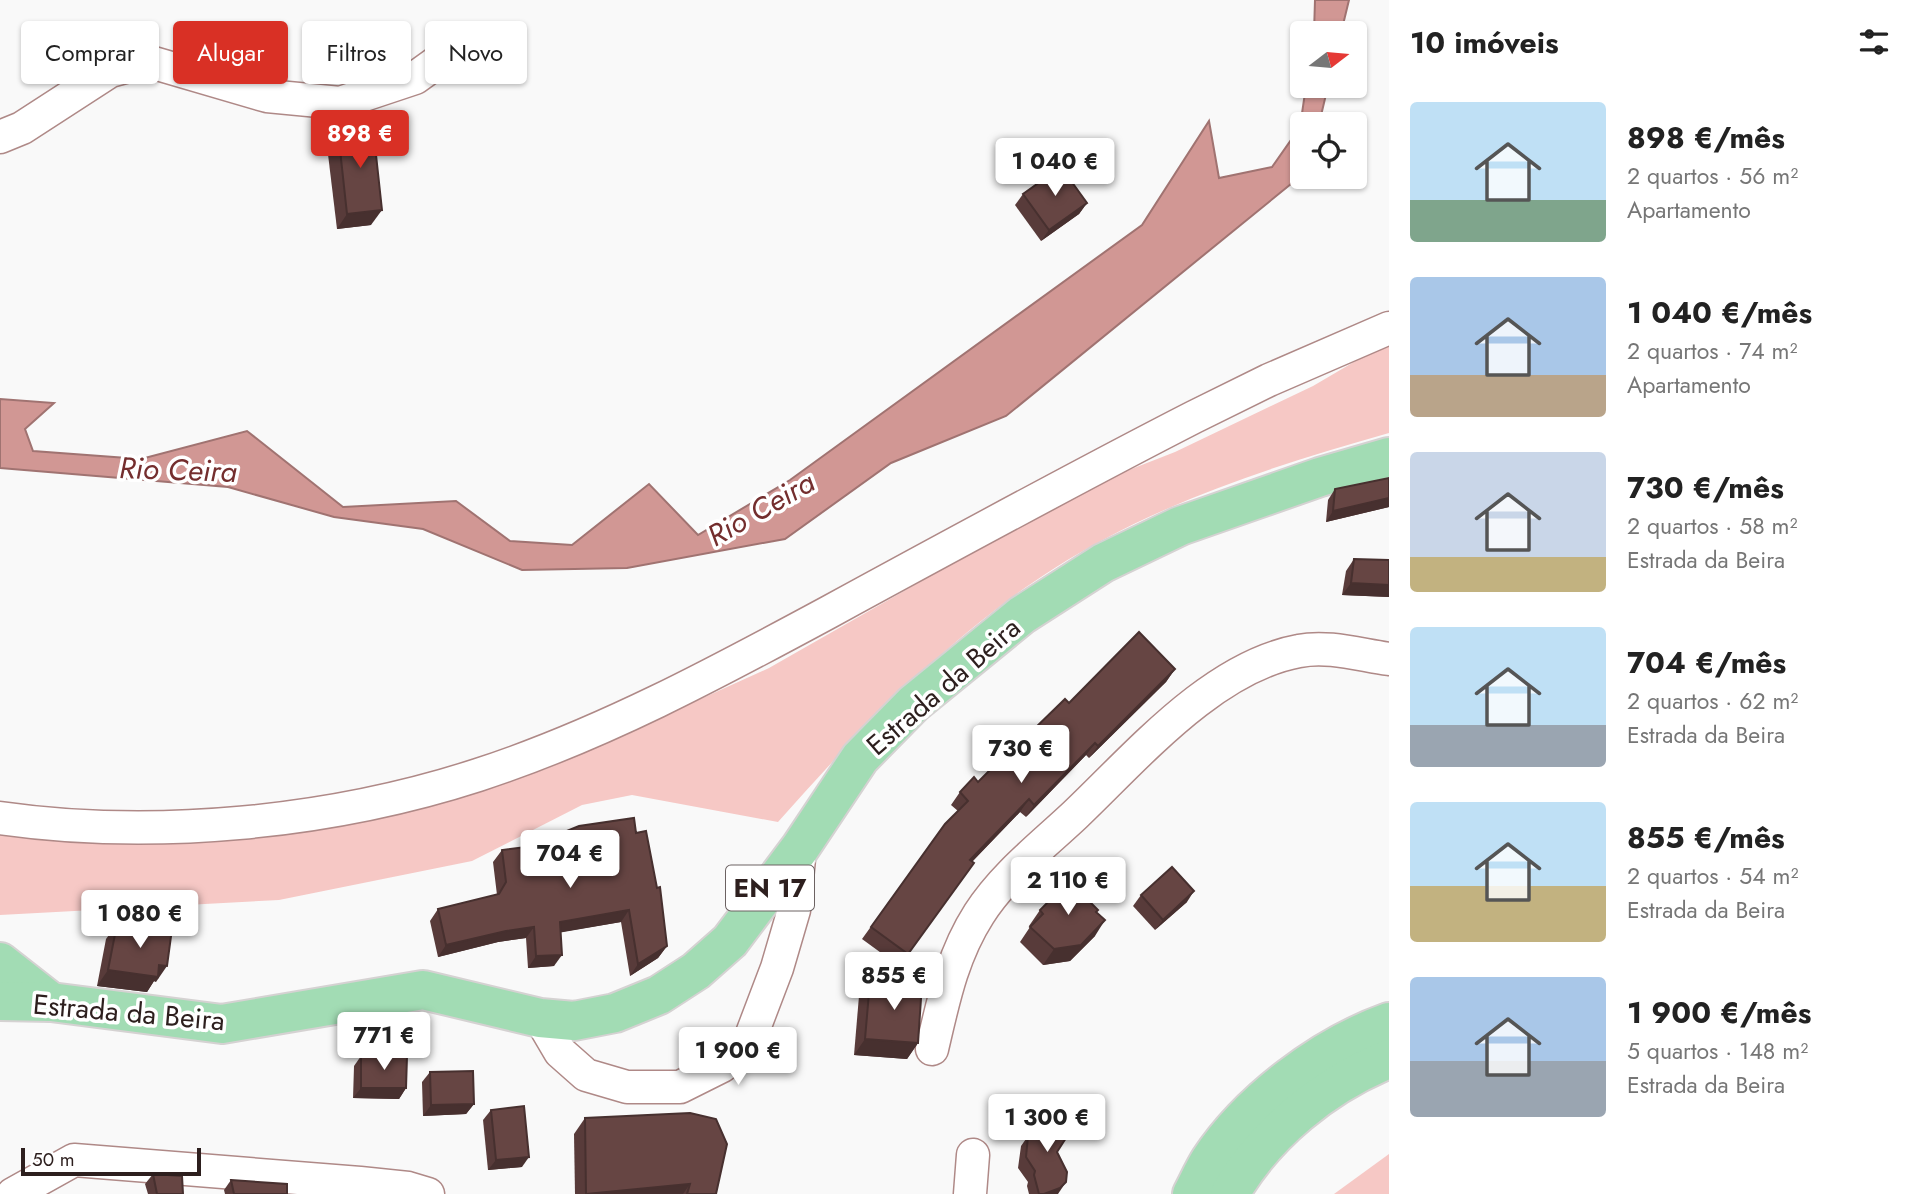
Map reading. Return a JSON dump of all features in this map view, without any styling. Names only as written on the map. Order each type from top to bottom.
[{"type":"main road","name":"Estrada da Beira","points":[[0,1001],[51,1002],[222,1024],[423,990],[540,1018],[574,1021],[615,1013],[659,995],[696,971],[730,941],[800,848],[860,758],[913,704],[1022,615],[1103,564],[1180,526],[1320,477],[1389,457]]},
{"type":"main road","points":[[0,962],[51,1002]]},
{"type":"main road","points":[[1192,1194],[1210,1161],[1234,1128],[1268,1095],[1306,1066],[1344,1043],[1389,1022]]},
{"type":"main road","points":[[1230,1194],[1252,1162],[1297,1115],[1353,1076],[1389,1059]]},
{"type":"street","points":[[0,137],[22,128],[110,71],[147,61],[267,96],[340,103],[415,78],[425,71]]},
{"type":"street","points":[[0,818],[59,825],[146,828],[281,817],[383,801],[511,764],[673,694],[1183,423],[1269,380],[1389,328]]},
{"type":"street","points":[[932,1049],[951,969],[979,914],[1007,879],[1171,722],[1231,679],[1297,651],[1318,648],[1389,659]]},
{"type":"street","points":[[540,1018],[561,1052],[586,1075],[627,1087],[680,1087],[722,1066],[750,1039],[777,968],[794,910],[800,848]]},
{"type":"street","points":[[970,1194],[973,1155]]},
{"type":"street","points":[[13,1194],[74,1160],[360,1183],[408,1188],[428,1194]]},
{"type":"shaded area","points":[[1389,346],[1389,433],[1279,466],[1205,493],[1101,541],[1055,568],[968,631],[928,667],[850,743],[778,822],[632,795],[582,805],[472,861],[279,900],[0,915],[0,830],[457,797],[546,769],[769,668],[1088,486],[1175,452],[1313,386],[1371,352]]},
{"type":"shaded area","points":[[1389,1154],[1389,1194],[1334,1194]]},
{"type":"water","points":[[1315,0],[1349,0],[1344,21],[1314,21]]},
{"type":"water","name":"Rio Ceira","points":[[1304,98],[1325,98],[1322,112],[1302,112]]},
{"type":"water","name":"Rio Ceira","points":[[1209,121],[1219,178],[1272,167],[1290,141],[1290,185],[1006,416],[891,463],[785,539],[627,568],[522,570],[423,529],[334,517],[228,487],[0,468],[0,399],[54,403],[25,429],[33,451],[141,459],[247,431],[343,507],[456,501],[510,541],[572,545],[649,484],[698,535],[790,480],[1142,225]]},
{"type":"building","points":[[373,127],[382,210],[347,214],[338,131]]},
{"type":"building","points":[[1061,167],[1087,203],[1049,230],[1023,194]]},
{"type":"building","points":[[1389,478],[1389,498],[1333,511],[1335,489]]},
{"type":"building","points":[[1354,559],[1389,560],[1389,585],[1351,583]]},
{"type":"building","points":[[1139,632],[1175,669],[1098,746],[1095,743],[1034,805],[1029,799],[970,860],[974,863],[908,954],[871,927],[945,824],[968,801],[960,792],[974,777],[978,782],[1010,750],[1005,745],[1023,727],[1029,734],[1065,699],[1069,703]]},
{"type":"building","points":[[634,818],[636,833],[646,831],[657,888],[660,887],[667,946],[638,964],[629,910],[560,922],[562,955],[536,956],[534,927],[446,945],[438,909],[499,894],[506,882],[502,850],[566,842],[564,832],[579,826]]},
{"type":"building","points":[[1172,867],[1194,891],[1163,920],[1141,895]]},
{"type":"building","points":[[1076,874],[1091,890],[1085,897],[1105,920],[1081,945],[1054,949],[1030,927],[1043,914],[1040,910]]},
{"type":"building","points":[[117,924],[172,929],[167,966],[159,965],[158,977],[108,970]]},
{"type":"building","points":[[870,981],[922,984],[918,1043],[865,1039]]},
{"type":"building","points":[[361,1056],[407,1056],[406,1088],[361,1088]]},
{"type":"building","points":[[473,1071],[474,1104],[431,1105],[430,1072]]},
{"type":"building","points":[[524,1106],[529,1157],[496,1160],[491,1110]]},
{"type":"building","points":[[690,1113],[716,1119],[727,1144],[716,1194],[687,1194],[690,1184],[586,1194],[585,1118]]},
{"type":"building","points":[[1047,1116],[1063,1123],[1066,1130],[1066,1138],[1057,1152],[1067,1172],[1066,1182],[1060,1188],[1039,1194],[1035,1171],[1026,1157],[1028,1136],[1040,1119]]},
{"type":"building","points":[[153,1174],[182,1176],[183,1194],[157,1194]]},
{"type":"building","points":[[231,1180],[287,1184],[287,1194],[234,1194]]}]
